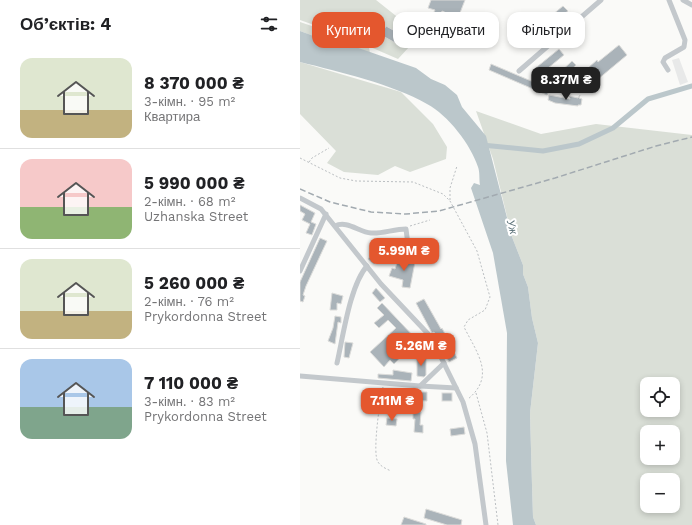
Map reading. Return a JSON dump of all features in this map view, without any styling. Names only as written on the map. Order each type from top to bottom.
[{"type":"street","points":[[520,71],[601,0]]},
{"type":"street","points":[[668,70],[664,62],[665,58],[684,47],[685,40],[669,0]]},
{"type":"street","points":[[683,0],[692,5]]},
{"type":"street","points":[[300,198],[321,209],[326,214],[381,284],[431,337],[463,402],[475,444],[486,525]]},
{"type":"street","points":[[300,270],[326,214]]},
{"type":"street","points":[[335,226],[339,224],[351,226],[370,233],[406,229],[408,245],[407,257]]},
{"type":"street","points":[[337,363],[355,287],[362,271],[367,266]]},
{"type":"street","points":[[420,386],[444,363]]},
{"type":"street","points":[[300,376],[456,388]]},
{"type":"path","points":[[309,162],[312,158],[329,148]]},
{"type":"path","points":[[300,158],[340,178],[356,181],[413,182],[443,194],[450,201],[477,251],[490,297],[485,310],[468,320],[464,327],[482,364],[484,375],[476,392],[463,402]]},
{"type":"path","points":[[450,201],[450,188],[457,166]]},
{"type":"path","points":[[406,229],[424,220],[430,220]]},
{"type":"path","points":[[385,383],[382,388],[376,438],[377,460],[380,465],[391,471]]},
{"type":"path","points":[[476,392],[486,433],[498,525]]},
{"type":"shaded area","points":[[300,0],[376,0],[393,14],[393,48],[408,48],[398,59],[373,48],[385,48],[385,12],[312,12],[312,24],[300,20]]},
{"type":"shaded area","points":[[300,22],[312,26],[312,35],[300,31]]},
{"type":"shaded area","points":[[300,31],[312,35],[312,48],[358,48],[416,68],[431,79],[445,85],[457,95],[462,107],[486,136],[512,237],[523,265],[523,274],[528,287],[532,318],[538,343],[530,413],[533,517],[536,525],[513,525],[506,461],[507,333],[493,253],[471,188],[474,183],[480,185],[479,169],[475,158],[458,131],[451,123],[443,115],[427,104],[398,90],[349,74],[300,62]]},
{"type":"shaded area","points":[[356,48],[369,48],[370,53]]},
{"type":"shaded area","points":[[679,58],[688,82],[680,85],[672,60]]},
{"type":"shaded area","points":[[300,62],[401,92],[433,124],[447,147],[446,159],[410,172],[395,166],[378,175],[344,172],[327,163],[336,151],[300,114]]},
{"type":"shaded area","points":[[476,111],[541,134],[596,124],[692,135],[692,525],[536,525],[533,517],[530,413],[538,343],[532,318],[528,287],[523,274],[523,265],[512,237],[493,159]]},
{"type":"building","points":[[431,0],[465,0],[460,12],[434,12],[435,10],[428,8]]},
{"type":"building","points":[[563,6],[568,11],[567,12],[556,12]]},
{"type":"building","points":[[386,26],[393,30],[393,42],[385,37]]},
{"type":"building","points":[[619,45],[627,55],[597,80],[588,68]]},
{"type":"building","points":[[559,49],[564,55],[537,77],[532,71]]},
{"type":"building","points":[[572,61],[576,65],[556,84],[552,80]]},
{"type":"building","points":[[491,64],[550,89],[547,95],[489,70]]},
{"type":"building","points":[[549,95],[570,99],[569,96],[578,98],[580,95],[579,98],[582,99],[581,105],[578,106],[555,103],[548,100]]},
{"type":"building","points":[[300,205],[315,213],[311,222],[316,224],[312,235],[306,233],[310,224],[302,220],[305,214],[300,211]]},
{"type":"building","points":[[320,238],[327,241],[306,286],[303,295],[305,296],[303,302],[300,301],[300,282]]},
{"type":"building","points":[[377,248],[401,253],[400,260],[381,256],[374,264],[368,259]]},
{"type":"building","points":[[411,256],[416,257],[410,288],[402,287],[403,280],[389,276],[392,268],[395,269],[398,260],[409,263]]},
{"type":"building","points":[[376,288],[385,298],[380,302],[372,293]]},
{"type":"building","points":[[332,293],[343,296],[341,304],[337,303],[337,310],[330,310]]},
{"type":"building","points":[[424,299],[441,329],[442,328],[457,358],[449,362],[434,332],[432,333],[416,303]]},
{"type":"building","points":[[382,303],[417,340],[394,364],[390,360],[384,367],[370,352],[396,328],[388,320],[379,328],[374,323],[384,315],[377,308]]},
{"type":"building","points":[[335,316],[341,317],[341,323],[338,322],[335,344],[328,341],[333,328]]},
{"type":"building","points":[[345,342],[353,343],[349,358],[344,357]]},
{"type":"building","points":[[417,358],[426,358],[426,375],[424,377],[417,376]]},
{"type":"building","points":[[393,370],[412,373],[411,381],[378,378],[378,374],[393,375]]},
{"type":"building","points":[[427,392],[427,401],[408,400],[408,393]]},
{"type":"building","points":[[442,393],[452,393],[452,401],[442,401]]},
{"type":"building","points":[[413,412],[421,412],[420,425],[423,425],[423,433],[414,432],[415,419],[413,419]]},
{"type":"building","points":[[387,418],[397,419],[396,426],[386,425]]},
{"type":"building","points":[[464,427],[465,434],[451,436],[450,429]]},
{"type":"building","points":[[426,509],[462,520],[461,525],[447,525],[424,518]]},
{"type":"building","points":[[404,517],[426,524],[426,525],[401,525]]},
{"type":"waterway","points":[[482,145],[543,151],[579,144],[613,128],[648,99],[692,86]]},
{"type":"railway","points":[[300,189],[330,202],[371,212],[406,214],[439,211],[555,178],[656,146],[692,137]]},
{"type":"water label","name":"Уж","points":[[512,227]]}]
